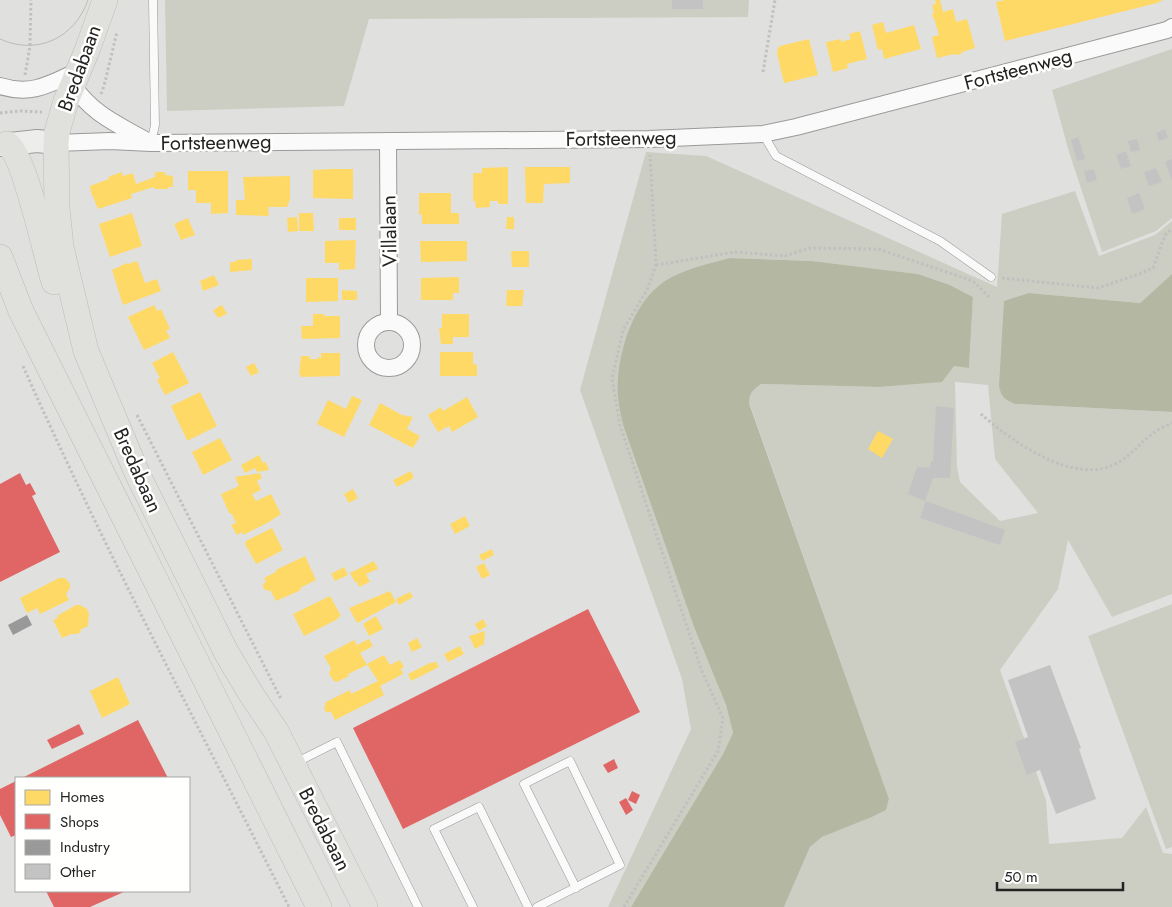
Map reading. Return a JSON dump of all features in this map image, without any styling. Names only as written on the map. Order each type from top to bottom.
[{"type":"main road","name":"Bredabaan","points":[[105,0],[61,115],[56,143],[56,201],[61,246],[86,350],[137,473],[226,652],[276,732],[365,907]]},
{"type":"main road","points":[[2,149],[24,174],[46,258],[59,298],[86,350]]},
{"type":"main road","name":"Bredabaan","points":[[0,257],[21,311],[319,907]]},
{"type":"main road","points":[[284,837],[283,826],[287,816],[294,811],[310,810],[323,825]]},
{"type":"street","name":"Fortsteenweg","points":[[56,143],[110,141],[152,143],[649,139],[763,134],[911,97],[1167,30],[1172,27]]},
{"type":"street","points":[[0,86],[22,91],[75,78],[90,107],[152,143]]},
{"type":"street","name":"Villalaan","points":[[388,141],[389,322]]},
{"type":"street","points":[[2,149],[37,142],[56,143]]},
{"type":"lane","points":[[152,143],[156,126],[153,0]]},
{"type":"lane","points":[[763,134],[776,156],[940,241],[991,277]]},
{"type":"lane","points":[[293,764],[336,742],[418,907]]},
{"type":"lane","points":[[537,907],[576,888],[620,866],[570,761],[524,784],[576,888]]},
{"type":"lane","points":[[473,907],[434,829],[479,807],[528,907]]},
{"type":"path","points":[[21,111],[22,91],[30,46],[31,0]]},
{"type":"path","points":[[763,72],[775,0]]},
{"type":"path","points":[[98,99],[104,86],[118,29]]},
{"type":"path","points":[[624,907],[718,751],[723,718],[701,669],[620,425],[612,379],[623,330],[646,290],[656,265],[649,139]]},
{"type":"path","points":[[991,277],[1098,288],[1153,268],[1165,235],[1172,229]]},
{"type":"path","points":[[656,265],[735,252],[785,256],[810,248],[878,249],[973,281],[990,298]]},
{"type":"path","points":[[20,358],[55,438],[105,541],[289,907]]},
{"type":"path","points":[[137,414],[283,702]]},
{"type":"path","points":[[981,414],[1003,433],[1031,451],[1066,467],[1095,470],[1115,464],[1134,452],[1152,433],[1172,423]]},
{"type":"shaded area","points":[[165,0],[749,0],[748,17],[369,19],[344,106],[167,111]]},
{"type":"shaded area","points":[[1172,49],[1172,218],[1156,231],[1102,252],[1069,152],[1052,90]]},
{"type":"shaded area","points":[[646,152],[706,156],[997,287],[1002,214],[1075,191],[1099,256],[1155,235],[1172,221],[1172,274],[1140,303],[1029,293],[999,386],[1004,398],[1015,404],[1172,412],[1172,594],[1112,617],[1068,540],[1058,589],[1000,670],[1046,800],[1049,844],[1122,838],[1146,807],[1163,853],[1172,854],[1172,907],[784,907],[810,847],[822,837],[886,810],[889,799],[748,399],[753,389],[760,384],[879,387],[927,383],[954,365],[969,368],[973,297],[950,285],[918,274],[812,261],[730,258],[700,266],[618,398],[623,425],[694,627],[726,705],[733,733],[723,754],[631,907],[608,907],[691,729],[682,679],[580,390]],"holes":[[[955,382],[988,385],[995,459],[1038,513],[1000,521],[960,482],[957,467]]]},
{"type":"shaded area","points":[[730,258],[812,261],[918,274],[950,285],[973,297],[969,368],[954,366],[942,382],[879,387],[761,384],[751,394],[749,399],[750,406],[889,799],[886,810],[822,837],[810,847],[784,907],[631,907],[723,754],[733,733],[726,705],[694,627],[623,425],[618,398],[619,367],[634,318],[653,291],[665,281],[680,273]]},
{"type":"shaded area","points":[[1172,274],[1172,412],[1015,404],[1002,395],[999,386],[1004,301],[1029,293],[1140,303]]},
{"type":"shaded area","points":[[1172,604],[1172,847],[1166,849],[1088,636]]},
{"type":"building: Homes","points":[[935,0],[940,0],[943,12],[953,9],[956,22],[967,19],[975,48],[961,54],[937,58],[932,37],[939,35],[932,14],[934,13],[932,5],[936,4]]},
{"type":"building: Homes","points":[[1005,0],[1163,0],[1005,41],[996,2]]},
{"type":"building: Homes","points":[[883,22],[886,33],[914,25],[921,49],[884,59],[882,49],[878,50],[872,25]]},
{"type":"building: Homes","points":[[860,31],[867,59],[847,64],[848,68],[833,72],[826,42],[841,39],[841,42],[851,39],[849,34]]},
{"type":"building: Homes","points":[[809,39],[818,75],[784,83],[777,53],[778,48]]},
{"type":"building: Homes","points":[[508,167],[508,204],[498,204],[498,201],[490,201],[490,207],[476,208],[475,201],[473,201],[473,173],[482,173],[482,168]]},
{"type":"building: Homes","points":[[525,167],[570,167],[570,183],[544,184],[543,203],[526,203]]},
{"type":"building: Homes","points":[[353,169],[353,199],[313,198],[313,170]]},
{"type":"building: Homes","points":[[188,171],[228,171],[228,213],[211,214],[211,203],[196,203],[196,190],[188,190]]},
{"type":"building: Homes","points":[[122,172],[123,176],[133,173],[136,184],[155,177],[155,172],[165,172],[165,175],[173,176],[173,187],[154,189],[154,187],[131,194],[132,198],[98,209],[90,186]]},
{"type":"building: Homes","points":[[290,176],[290,200],[287,207],[268,207],[269,216],[236,215],[236,200],[245,200],[243,177]]},
{"type":"building: Homes","points":[[419,193],[451,193],[451,213],[459,213],[459,224],[422,224],[422,214],[419,215]]},
{"type":"building: Homes","points":[[132,213],[142,246],[110,257],[99,224]]},
{"type":"building: Homes","points":[[299,213],[313,213],[314,231],[299,231]]},
{"type":"building: Homes","points":[[297,217],[298,231],[288,232],[287,218]]},
{"type":"building: Homes","points":[[507,217],[514,217],[514,229],[506,229]]},
{"type":"building: Homes","points":[[188,218],[195,235],[181,240],[174,224]]},
{"type":"building: Homes","points":[[339,218],[356,218],[356,230],[339,230]]},
{"type":"building: Homes","points":[[356,240],[355,269],[339,270],[339,263],[325,263],[325,241]]},
{"type":"building: Homes","points":[[420,241],[467,241],[467,261],[421,262]]},
{"type":"building: Homes","points":[[511,251],[529,251],[529,267],[512,267]]},
{"type":"building: Homes","points":[[252,259],[252,270],[230,272],[230,262]]},
{"type":"building: Homes","points":[[137,261],[145,283],[157,279],[161,291],[123,305],[112,270],[127,263]]},
{"type":"building: Homes","points":[[214,275],[219,285],[203,291],[200,281]]},
{"type":"building: Homes","points":[[459,277],[459,293],[453,293],[453,300],[421,300],[421,278]]},
{"type":"building: Homes","points":[[306,278],[338,278],[338,301],[306,302]]},
{"type":"building: Homes","points":[[342,290],[357,291],[357,300],[342,300]]},
{"type":"building: Homes","points":[[507,290],[524,290],[522,306],[506,306]]},
{"type":"building: Homes","points":[[154,305],[157,311],[161,309],[170,329],[166,330],[170,338],[144,350],[128,317]]},
{"type":"building: Homes","points":[[222,305],[227,314],[218,318],[213,310]]},
{"type":"building: Homes","points":[[313,314],[340,316],[340,338],[302,339],[301,326],[313,326]]},
{"type":"building: Homes","points":[[442,314],[469,314],[469,337],[453,337],[453,344],[441,344],[439,328],[442,328]]},
{"type":"building: Homes","points":[[173,352],[189,383],[165,395],[157,380],[160,378],[152,363]]},
{"type":"building: Homes","points":[[440,352],[473,352],[473,364],[477,365],[477,376],[440,376]]},
{"type":"building: Homes","points":[[321,353],[340,353],[340,376],[301,377],[299,375],[301,356],[310,356],[309,359],[318,359],[317,357],[321,358]]},
{"type":"building: Homes","points":[[254,363],[259,372],[251,376],[246,367]]},
{"type":"building: Homes","points":[[200,392],[217,426],[187,440],[171,406]]},
{"type":"building: Homes","points":[[352,396],[362,400],[344,437],[317,424],[328,400],[346,409]]},
{"type":"building: Homes","points":[[467,397],[478,417],[452,432],[449,426],[438,432],[428,415],[441,407],[443,411]]},
{"type":"building: Homes","points":[[380,403],[402,415],[413,417],[407,429],[420,436],[413,448],[369,425]]},
{"type":"building: Homes","points":[[878,431],[893,439],[882,458],[868,449]]},
{"type":"building: Homes","points":[[220,438],[232,460],[203,475],[192,452]]},
{"type":"building: Homes","points":[[259,455],[263,463],[266,462],[269,470],[257,472],[255,468],[245,473],[241,465]]},
{"type":"building: Homes","points":[[411,471],[414,478],[397,487],[393,480]]},
{"type":"building: Homes","points":[[260,473],[262,478],[257,481],[261,490],[252,494],[256,501],[271,494],[281,514],[243,535],[242,532],[237,535],[231,525],[236,523],[232,514],[229,513],[221,494],[239,486],[235,477]]},
{"type":"building: Homes","points":[[353,489],[358,498],[349,503],[344,494]]},
{"type":"building: Homes","points":[[465,516],[470,526],[455,534],[450,524]]},
{"type":"building: Homes","points":[[272,528],[283,550],[256,564],[245,544],[246,541]]},
{"type":"building: Homes","points":[[492,549],[494,555],[482,561],[479,555]]},
{"type":"building: Homes","points":[[305,556],[316,580],[300,588],[301,590],[276,601],[270,590],[268,591],[263,588],[266,581],[264,578]]},
{"type":"building: Homes","points":[[374,561],[378,569],[366,574],[370,582],[359,587],[350,573]]},
{"type":"building: Homes","points":[[484,563],[490,575],[482,579],[476,567]]},
{"type":"building: Homes","points":[[344,567],[348,575],[335,581],[331,574]]},
{"type":"building: Homes","points":[[59,578],[65,578],[70,584],[66,594],[69,600],[40,614],[37,608],[27,613],[20,598]]},
{"type":"building: Homes","points":[[390,591],[396,602],[357,623],[349,608]]},
{"type":"building: Homes","points":[[410,592],[413,597],[399,605],[396,599]]},
{"type":"building: Homes","points":[[330,596],[341,616],[304,636],[293,614]]},
{"type":"building: Homes","points":[[76,605],[87,609],[89,614],[88,626],[77,634],[71,634],[62,638],[53,620]]},
{"type":"building: Homes","points":[[376,616],[383,629],[369,636],[363,624]]},
{"type":"building: Homes","points":[[483,619],[487,626],[479,631],[475,624]]},
{"type":"building: Homes","points":[[485,631],[484,644],[475,649],[469,636]]},
{"type":"building: Homes","points":[[417,638],[422,647],[412,652],[408,643]]},
{"type":"building: Homes","points":[[369,639],[373,646],[360,653],[367,665],[348,674],[349,676],[337,682],[334,681],[329,674],[331,668],[324,656],[354,640],[357,645]]},
{"type":"building: Homes","points":[[460,646],[464,654],[448,662],[444,654]]},
{"type":"building: Homes","points":[[384,655],[390,665],[400,660],[404,667],[401,669],[403,674],[380,686],[384,695],[335,720],[331,712],[326,712],[324,708],[326,702],[350,690],[351,694],[378,681],[367,664]]},
{"type":"building: Homes","points":[[436,662],[439,667],[411,681],[408,674]]},
{"type":"building: Homes","points":[[118,677],[130,704],[102,718],[90,691]]},
{"type":"building: Shops","points":[[20,473],[26,485],[30,483],[36,494],[32,496],[60,552],[0,582],[0,484]]},
{"type":"building: Shops","points":[[588,609],[640,712],[403,829],[353,728]]},
{"type":"building: Shops","points":[[138,720],[167,777],[24,777]]},
{"type":"building: Shops","points":[[79,724],[84,734],[52,749],[47,740]]},
{"type":"building: Shops","points":[[614,759],[618,768],[608,773],[603,765]]},
{"type":"building: Shops","points":[[15,782],[15,835],[11,837],[0,815],[0,789]]},
{"type":"building: Shops","points":[[632,791],[640,795],[636,804],[628,800]]},
{"type":"building: Shops","points":[[626,798],[633,810],[626,815],[619,802]]},
{"type":"building: Shops","points":[[46,892],[124,892],[90,907],[54,907]]},
{"type":"building: Industry","points":[[27,615],[32,625],[13,635],[8,625]]},
{"type":"building: Other","points":[[672,0],[703,0],[703,9],[672,9]]},
{"type":"building: Other","points":[[1165,129],[1168,138],[1159,141],[1156,133]]},
{"type":"building: Other","points":[[1078,137],[1085,159],[1077,161],[1071,140]]},
{"type":"building: Other","points":[[1137,139],[1140,150],[1131,152],[1128,141]]},
{"type":"building: Other","points":[[1126,151],[1131,166],[1121,169],[1116,155]]},
{"type":"building: Other","points":[[1172,159],[1172,180],[1165,162]]},
{"type":"building: Other","points":[[1156,168],[1162,182],[1149,186],[1144,172]]},
{"type":"building: Other","points":[[1094,169],[1097,180],[1087,183],[1084,171]]},
{"type":"building: Other","points":[[1139,193],[1145,209],[1132,214],[1127,198]]},
{"type":"building: Other","points":[[936,406],[954,408],[950,478],[933,478],[925,501],[908,494],[917,467],[930,468],[933,461]]},
{"type":"building: Other","points":[[926,501],[1005,530],[1000,545],[920,518]]},
{"type":"building: Other","points":[[1050,665],[1081,748],[1079,749],[1096,799],[1056,814],[1040,770],[1027,775],[1015,742],[1028,737],[1008,680]]},
{"type":"tram line","points":[[0,39],[14,44],[28,45],[41,44],[53,40],[64,34],[74,25],[88,0]]}]
